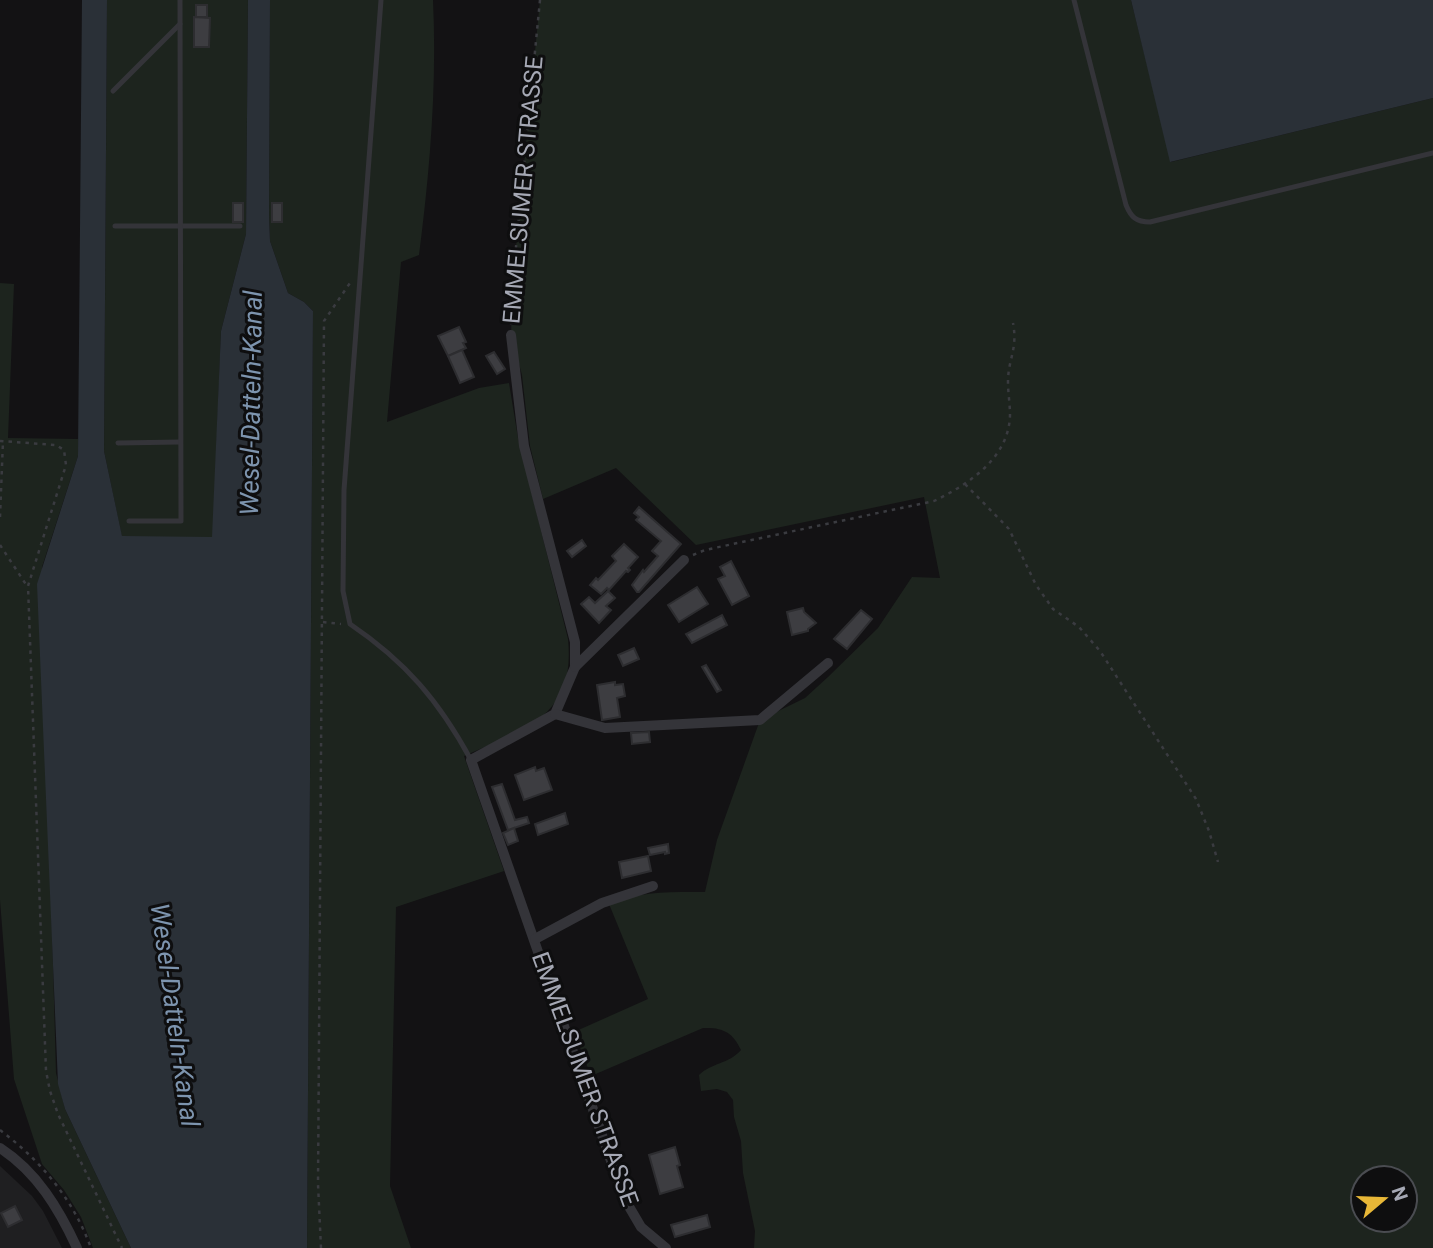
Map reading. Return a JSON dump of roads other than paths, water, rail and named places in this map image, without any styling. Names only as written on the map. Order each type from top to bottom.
[{"type":"street","name":"EMMELSUMER STRASSE","points":[[511,335],[524,446],[575,642],[575,667]]},
{"type":"street","name":"EMMELSUMER STRASSE","points":[[555,714],[575,667],[684,561]]},
{"type":"street","points":[[471,760],[555,714],[605,727],[760,720],[828,663]]},
{"type":"street","name":"EMMELSUMER STRASSE","points":[[471,760],[624,1198],[641,1227],[666,1248]]},
{"type":"street","name":"EMMELSUMER STRASSE","points":[[535,939],[602,903],[653,886]]},
{"type":"street","points":[[0,1148],[33,1175],[57,1208],[77,1248]]},
{"type":"lane","points":[[129,521],[181,521],[180,0]]},
{"type":"lane","points":[[381,0],[344,490],[343,591],[351,624],[378,642],[418,681],[449,719],[471,760]]},
{"type":"lane","points":[[1074,0],[1126,205],[1133,218],[1141,222],[1433,153]]},
{"type":"lane","points":[[113,91],[180,24]]},
{"type":"lane","points":[[115,226],[240,226]]},
{"type":"lane","points":[[118,443],[180,443]]},
{"type":"water","name":"Wesel-Datteln-Kanal","points":[[82,0],[107,0],[104,451],[122,536],[212,537],[221,331],[246,234],[248,0],[270,0],[270,241],[288,293],[313,311],[307,1248],[131,1248],[65,1109],[58,1084],[37,584],[78,456]]},
{"type":"water","points":[[1131,0],[1433,0],[1433,98],[1170,162]]}]
